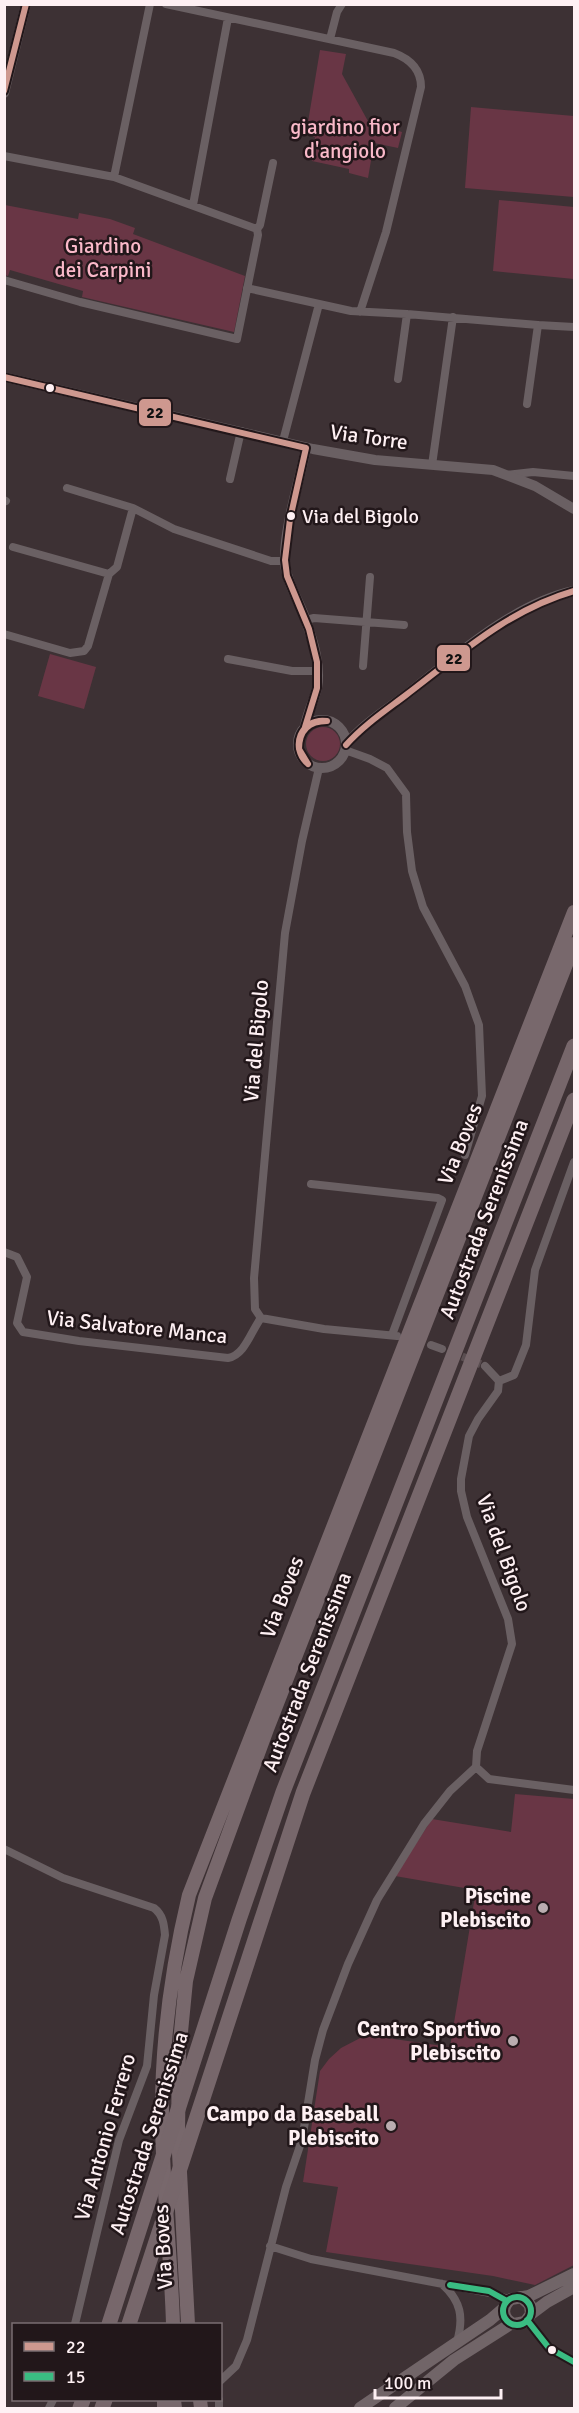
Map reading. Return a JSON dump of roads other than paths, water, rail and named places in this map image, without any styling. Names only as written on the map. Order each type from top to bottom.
[{"type":"highway","name":"Via Boves","points":[[171,2323],[164,2175],[163,2110],[166,2028],[180,1933],[189,1895],[574,912]]},
{"type":"highway","name":"Via Boves","points":[[189,2320],[178,2134],[180,2036],[186,1981],[197,1927],[225,1840],[574,944]]},
{"type":"highway","name":"Autostrada Serenissima","points":[[110,2323],[239,1920],[283,1792],[574,1046]]},
{"type":"highway","name":"Autostrada Serenissima","points":[[130,2323],[303,1793],[574,1100]]},
{"type":"main road","points":[[360,2409],[457,2343],[512,2298],[542,2291],[574,2274]]},
{"type":"main road","points":[[506,2305],[505,2317],[512,2323],[518,2324],[547,2302],[574,2287]]},
{"type":"main road","points":[[521,2297],[530,2306],[529,2317]]},
{"type":"main road","points":[[395,2409],[454,2360],[512,2323]]},
{"type":"street","points":[[4,93],[26,4]]},
{"type":"street","points":[[114,177],[150,4]]},
{"type":"street","points":[[166,4],[404,56],[411,62],[421,80],[421,87],[386,232],[360,312]]},
{"type":"street","points":[[330,39],[337,12],[342,4]]},
{"type":"street","points":[[194,206],[228,18]]},
{"type":"street","points":[[4,156],[114,177],[257,229]]},
{"type":"street","points":[[4,280],[80,302],[237,339],[258,236],[257,229],[260,225],[273,163]]},
{"type":"street","points":[[247,288],[360,312],[574,327]]},
{"type":"street","points":[[283,441],[319,304]]},
{"type":"street","points":[[398,379],[407,314]]},
{"type":"street","points":[[432,465],[453,317]]},
{"type":"street","points":[[527,404],[538,325]]},
{"type":"street","name":"Via Torre","points":[[4,377],[306,448],[375,460],[493,470],[535,486],[574,509]]},
{"type":"street","points":[[230,479],[241,431]]},
{"type":"street","points":[[306,448],[290,522],[285,561],[306,620],[314,648],[317,671],[316,690],[305,728],[299,737],[299,753],[305,762],[320,768],[334,766],[364,728],[516,613],[554,595],[574,591]]},
{"type":"street","points":[[506,475],[533,472],[574,476]]},
{"type":"street","points":[[67,488],[134,508],[174,529],[271,561],[285,561]]},
{"type":"street","points":[[4,633],[70,653],[84,651],[88,646],[109,574],[117,567],[134,508]]},
{"type":"street","points":[[13,547],[109,574]]},
{"type":"street","points":[[363,666],[370,577]]},
{"type":"street","points":[[306,620],[314,618],[404,625]]},
{"type":"street","points":[[228,658],[292,671],[317,671]]},
{"type":"street","points":[[305,728],[317,721],[331,722],[342,731],[346,748]]},
{"type":"street","points":[[346,748],[387,768],[406,794],[407,832],[412,871],[423,907],[465,986],[480,1025],[482,1096],[465,1155]]},
{"type":"street","name":"Via del Bigolo","points":[[261,1318],[255,1309],[254,1281],[281,974],[291,895],[320,768]]},
{"type":"street","name":"Via del Bigolo","points":[[476,1767],[477,1751],[512,1644],[508,1619],[467,1517],[461,1491],[461,1479],[469,1436],[498,1391],[499,1382],[514,1375],[526,1346],[535,1270],[572,1177],[574,1162]]},
{"type":"street","points":[[261,1318],[324,1329],[395,1336],[442,1200],[311,1184]]},
{"type":"street","name":"Via Salvatore Manca","points":[[4,1252],[17,1257],[27,1277],[16,1323],[23,1332],[79,1341],[228,1358],[235,1357],[241,1352],[261,1318]]},
{"type":"street","points":[[431,1345],[442,1349]]},
{"type":"street","points":[[485,1366],[499,1382]]},
{"type":"street","points":[[222,2379],[236,2366],[242,2353],[270,2246],[302,2140],[315,2060],[323,2030],[348,1964],[377,1900],[424,1824],[450,1791],[476,1767],[489,1779],[574,1790]]},
{"type":"street","name":"Via Antonio Ferrero","points":[[4,1849],[63,1878],[154,1908],[162,1917],[165,1927],[154,1995],[147,2066],[119,2140],[75,2323]]},
{"type":"street","points":[[270,2246],[311,2259],[490,2293],[505,2298],[506,2305]]},
{"type":"street","points":[[441,2283],[460,2308],[462,2321],[457,2343]]},
{"type":"street","points":[[529,2317],[549,2348],[574,2362]]},
{"type":"tunnel","points":[[451,1352],[485,1366]]},
{"type":"place","name":"Via del Bigolo","points":[[291,516]]},
{"type":"place","name":"Piscine Plebiscito","points":[[543,1908]]},
{"type":"place","name":"Centro Sportivo Plebiscito","points":[[513,2041]]},
{"type":"place","name":"Campo da Baseball Plebiscito","points":[[391,2126]]},
{"type":"park label","name":"giardino fior d'angiolo","points":[[345,139]]},
{"type":"park label","name":"Giardino dei Carpini","points":[[103,258]]}]
